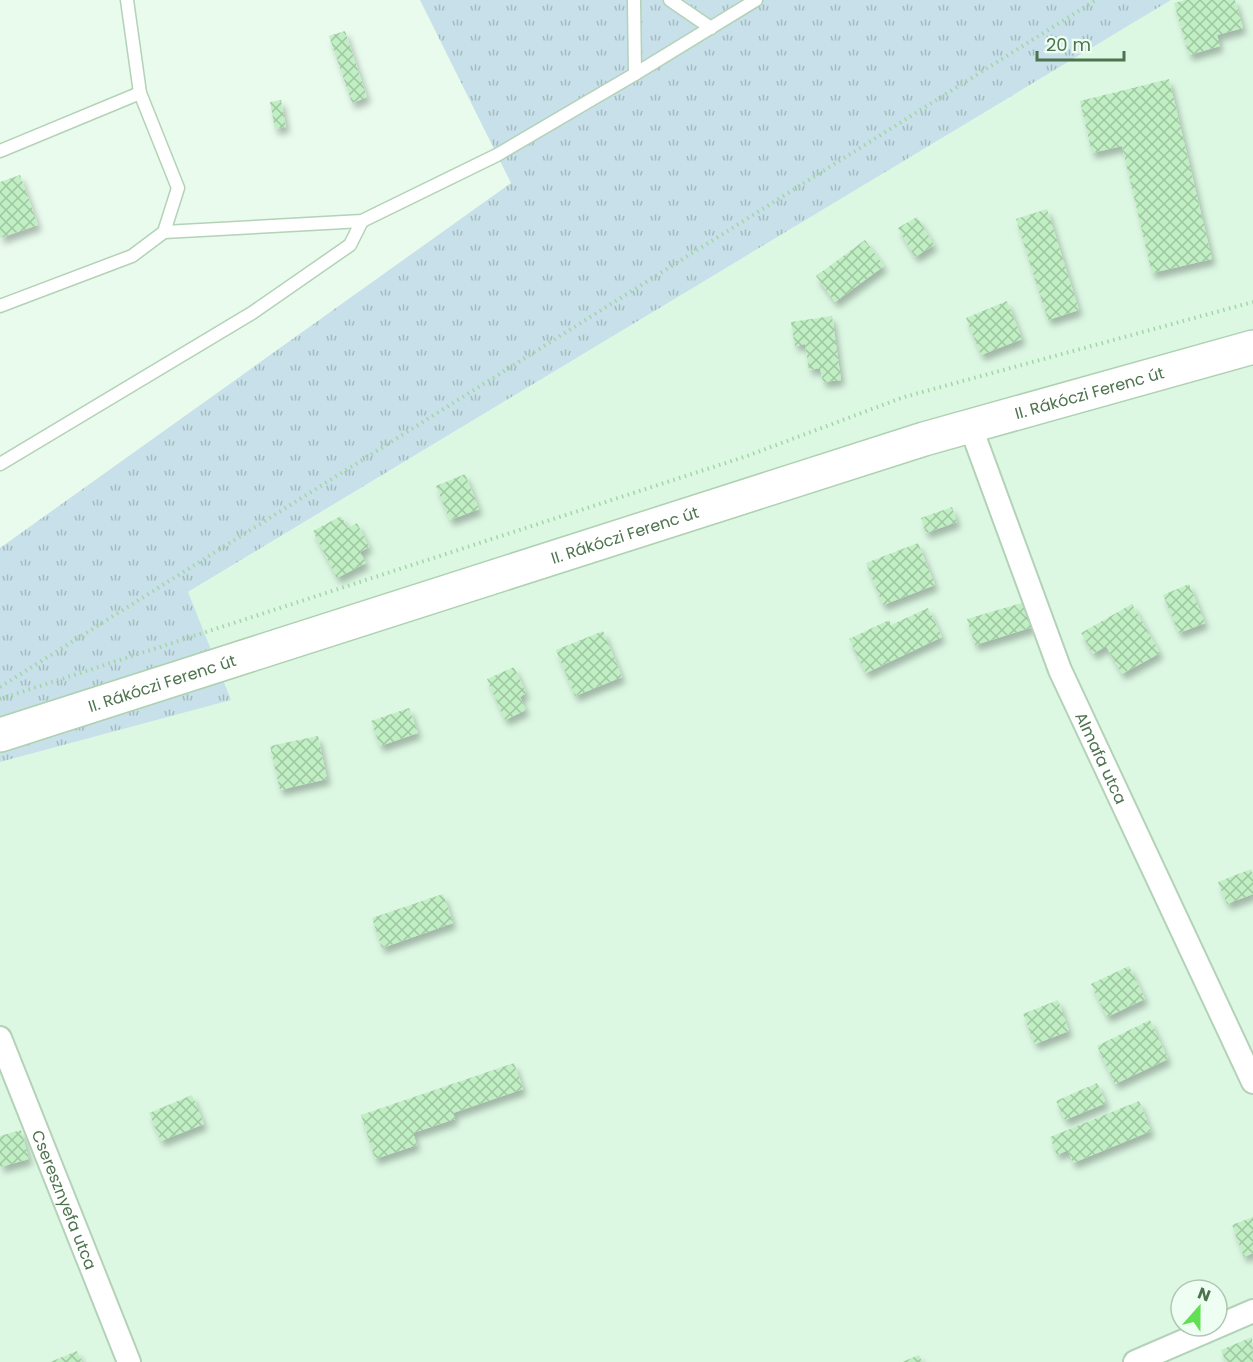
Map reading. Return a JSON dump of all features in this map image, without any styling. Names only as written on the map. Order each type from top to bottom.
[{"type":"main road","name":"II. Rákóczi Ferenc út","points":[[0,735],[970,425],[1253,347]]},
{"type":"street","name":"Almafa utca","points":[[970,425],[1060,670],[1253,1082]]},
{"type":"street","name":"Cseresznyefa utca","points":[[0,1038],[129,1362]]},
{"type":"street","points":[[1135,1362],[1253,1311]]},
{"type":"lane","points":[[127,0],[140,93],[177,188],[164,232]]},
{"type":"lane","points":[[634,0],[635,74]]},
{"type":"lane","points":[[670,0],[711,28]]},
{"type":"lane","points":[[0,306],[132,256],[164,232],[362,220],[497,155],[756,0]]},
{"type":"lane","points":[[0,151],[140,93]]},
{"type":"lane","points":[[0,464],[252,313],[350,245],[362,220]]},
{"type":"path","points":[[0,687],[1096,0]]},
{"type":"path","points":[[0,699],[747,456],[904,397],[1253,302]]},
{"type":"shaded area","points":[[1171,0],[1253,0],[1253,1362],[0,1362],[0,762],[230,700],[187,593]]},
{"type":"green space","points":[[420,0],[1171,0],[188,592],[231,700],[0,762],[0,548],[511,183]]},
{"type":"building","points":[[1185,0],[1235,0],[1243,28],[1217,35],[1220,46],[1189,55],[1174,3]]},
{"type":"building","points":[[345,31],[367,97],[352,103],[329,36]]},
{"type":"building","points":[[1169,79],[1212,259],[1152,273],[1122,146],[1092,153],[1080,101]]},
{"type":"building","points":[[281,100],[286,127],[275,129],[270,102]]},
{"type":"building","points":[[20,175],[38,225],[0,238],[0,182]]},
{"type":"building","points":[[1047,209],[1079,310],[1048,320],[1016,219]]},
{"type":"building","points":[[917,217],[934,245],[915,257],[898,228]]},
{"type":"building","points":[[865,240],[884,266],[835,302],[816,276]]},
{"type":"building","points":[[1007,301],[1022,339],[981,355],[966,318]]},
{"type":"building","points":[[832,316],[841,380],[823,382],[820,368],[809,370],[805,344],[795,346],[791,322]]},
{"type":"building","points":[[465,474],[479,509],[450,520],[436,486]]},
{"type":"building","points":[[952,507],[957,522],[926,533],[921,518]]},
{"type":"building","points":[[341,516],[348,528],[357,523],[369,547],[360,552],[366,563],[337,578],[313,531]]},
{"type":"building","points":[[918,543],[935,585],[883,605],[866,563]]},
{"type":"building","points":[[1189,584],[1205,623],[1179,633],[1163,595]]},
{"type":"building","points":[[1025,602],[1033,627],[975,645],[967,619]]},
{"type":"building","points":[[1132,604],[1160,653],[1122,674],[1106,646],[1093,654],[1081,633]]},
{"type":"building","points":[[928,608],[942,637],[866,673],[849,639],[889,620],[891,625]]},
{"type":"building","points":[[603,631],[622,677],[575,696],[556,650]]},
{"type":"building","points":[[514,667],[526,693],[520,697],[526,710],[505,720],[487,679]]},
{"type":"building","points":[[409,708],[418,733],[380,746],[371,721]]},
{"type":"building","points":[[318,736],[327,779],[280,790],[270,746]]},
{"type":"building","points":[[1251,869],[1253,894],[1227,904],[1218,882]]},
{"type":"building","points":[[443,894],[453,923],[382,948],[372,918]]},
{"type":"building","points":[[1129,966],[1145,999],[1107,1017],[1091,984]]},
{"type":"building","points":[[1058,1000],[1069,1031],[1035,1044],[1023,1014]]},
{"type":"building","points":[[1150,1020],[1168,1059],[1115,1084],[1097,1046]]},
{"type":"building","points":[[514,1063],[523,1089],[453,1113],[455,1119],[413,1133],[417,1145],[375,1159],[361,1115]]},
{"type":"building","points":[[1097,1083],[1106,1103],[1065,1120],[1056,1101]]},
{"type":"building","points":[[192,1095],[204,1124],[161,1141],[149,1113]]},
{"type":"building","points":[[1139,1101],[1151,1131],[1073,1163],[1068,1150],[1057,1155],[1050,1137]]},
{"type":"building","points":[[21,1130],[29,1159],[0,1167],[0,1136]]},
{"type":"building","points":[[1253,1217],[1253,1253],[1244,1257],[1232,1225]]},
{"type":"building","points":[[1252,1337],[1253,1362],[1226,1362],[1221,1350]]},
{"type":"building","points":[[77,1351],[82,1362],[50,1362]]},
{"type":"building","points":[[919,1355],[922,1362],[902,1362]]}]
